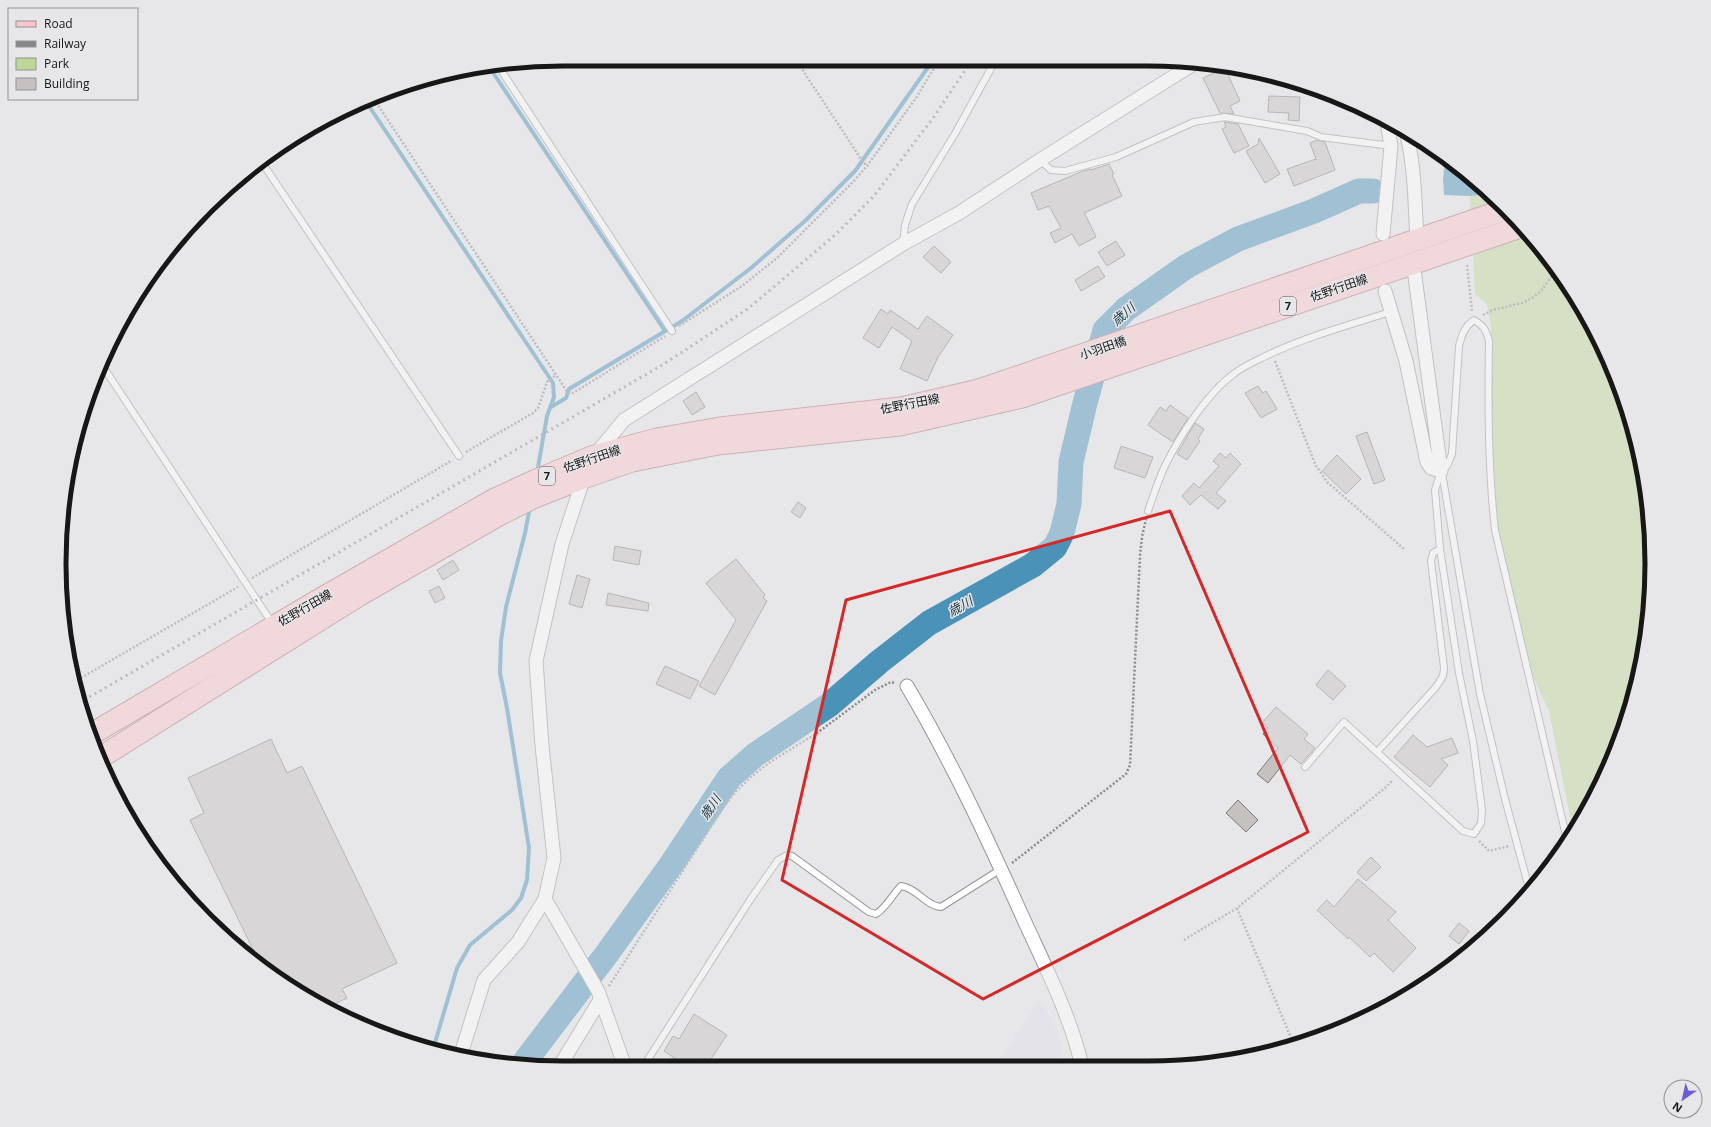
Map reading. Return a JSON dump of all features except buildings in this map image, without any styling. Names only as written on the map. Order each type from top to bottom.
[{"type":"main road","name":"佐野行田線","points":[[1148,332],[1499,212]]},
{"type":"main road","name":"佐野行田線","points":[[1137,359],[1413,262],[1516,228]]},
{"type":"main road","name":"小羽田橋","points":[[1058,364],[1148,332]]},
{"type":"main road","name":"小羽田橋","points":[[1053,387],[1137,359]]},
{"type":"main road","name":"佐野行田線","points":[[95,732],[274,626],[493,500],[594,456],[657,439],[720,428],[901,408],[979,390],[1058,364]]},
{"type":"main road","name":"佐野行田線","points":[[104,755],[372,588],[499,514],[535,497],[583,478],[632,461],[718,444],[918,421],[1022,397],[1053,387]]},
{"type":"street","points":[[462,1050],[484,980],[518,942],[545,899],[554,858],[542,746],[536,661],[562,544],[583,478],[594,456],[624,420],[903,244],[959,213],[1040,160],[1187,68]]},
{"type":"street","points":[[1383,234],[1391,146],[1388,128]]},
{"type":"street","points":[[1408,140],[1413,161],[1417,240]]},
{"type":"street","points":[[1385,291],[1390,312],[1406,361],[1426,462],[1431,468],[1441,471],[1413,262]]},
{"type":"street","points":[[907,686],[929,723],[965,792],[1001,869],[1060,1000],[1081,1061]]},
{"type":"street","points":[[545,899],[599,995],[623,1061]]},
{"type":"street","points":[[563,1061],[599,995]]},
{"type":"lane","points":[[903,244],[905,224],[912,204],[956,132],[992,66]]},
{"type":"lane","points":[[500,70],[672,331]]},
{"type":"lane","points":[[1040,160],[1051,170],[1065,171],[1116,157],[1194,122],[1225,117],[1307,131],[1321,137],[1391,146]]},
{"type":"lane","points":[[265,166],[459,456]]},
{"type":"lane","points":[[1148,511],[1163,469],[1178,443],[1195,417],[1216,392],[1235,373],[1290,345],[1390,312]]},
{"type":"lane","points":[[1305,767],[1344,722],[1463,831],[1474,834],[1481,823],[1482,810],[1472,741],[1459,673],[1440,549],[1435,490],[1441,471],[1447,466],[1452,454],[1459,346],[1463,332],[1467,325],[1474,320],[1482,324],[1486,330],[1489,341],[1488,442],[1490,489],[1495,530],[1565,833]]},
{"type":"lane","points":[[105,370],[274,626]]},
{"type":"lane","points":[[1441,471],[1480,694],[1505,799],[1528,884]]},
{"type":"lane","points":[[1377,752],[1436,687],[1443,676],[1444,668],[1431,561],[1434,553],[1440,549]]},
{"type":"lane","points":[[647,1061],[750,900],[778,860],[783,856],[792,856],[869,912],[876,914],[882,910],[901,886],[910,889],[935,906],[941,907],[1001,869]]},
{"type":"path","points":[[800,66],[867,166]]},
{"type":"path","points":[[376,103],[568,393],[573,393],[742,286],[777,258],[867,166],[916,98],[935,66]]},
{"type":"path","points":[[1467,265],[1471,309],[1474,320],[1493,310],[1522,303],[1532,298],[1541,291],[1552,275]]},
{"type":"path","points":[[1272,353],[1315,464],[1327,482],[1404,549]]},
{"type":"path","points":[[80,679],[533,413],[538,408],[547,382],[556,375]]},
{"type":"path","points":[[1001,869],[1014,862],[1126,774],[1130,765],[1140,556],[1142,537],[1148,511]]},
{"type":"path","points":[[599,995],[723,808],[737,790],[770,762],[817,733],[875,690],[891,682],[907,686]]},
{"type":"path","points":[[1184,940],[1237,908],[1385,788],[1400,772]]},
{"type":"path","points":[[1474,834],[1489,851],[1511,845]]},
{"type":"path","points":[[1237,908],[1292,1039]]},
{"type":"highlighted area","points":[[1170,511],[1308,832],[983,999],[782,880],[846,600]]},
{"type":"shaded area","points":[[1040,999],[1061,1041],[1061,1061],[999,1061]]},
{"type":"green space","points":[[1482,195],[1522,235],[1561,287],[1594,343],[1619,404],[1628,435],[1641,499],[1644,531],[1644,596],[1641,628],[1635,661],[1619,723],[1607,754],[1594,784],[1571,823],[1549,711],[1534,679],[1495,530],[1489,368],[1491,326],[1487,304],[1475,294],[1470,196]]},
{"type":"water","points":[[1445,165],[1482,195],[1444,195],[1443,179]]},
{"type":"waterway","points":[[551,407],[566,398],[569,389],[682,321],[751,268],[806,220],[855,171],[929,66]]},
{"type":"waterway","points":[[492,71],[665,331]]},
{"type":"waterway","points":[[369,106],[553,383],[554,397],[547,416],[537,473]]},
{"type":"waterway","name":"歳川","points":[[526,1060],[606,955],[671,865],[729,778],[755,755],[829,705],[879,662],[929,623],[1033,565],[1055,547],[1062,533],[1069,504],[1071,462],[1105,330],[1126,309],[1187,266],[1238,239],[1314,211],[1359,191],[1373,191]]},
{"type":"waterway","points":[[435,1044],[457,968],[470,945],[512,910],[521,898],[527,880],[529,848],[500,673],[501,641],[506,607],[525,533],[530,507]]},
{"type":"railway","points":[[85,699],[664,364],[749,308],[835,235],[874,196],[933,118],[968,66]]}]
